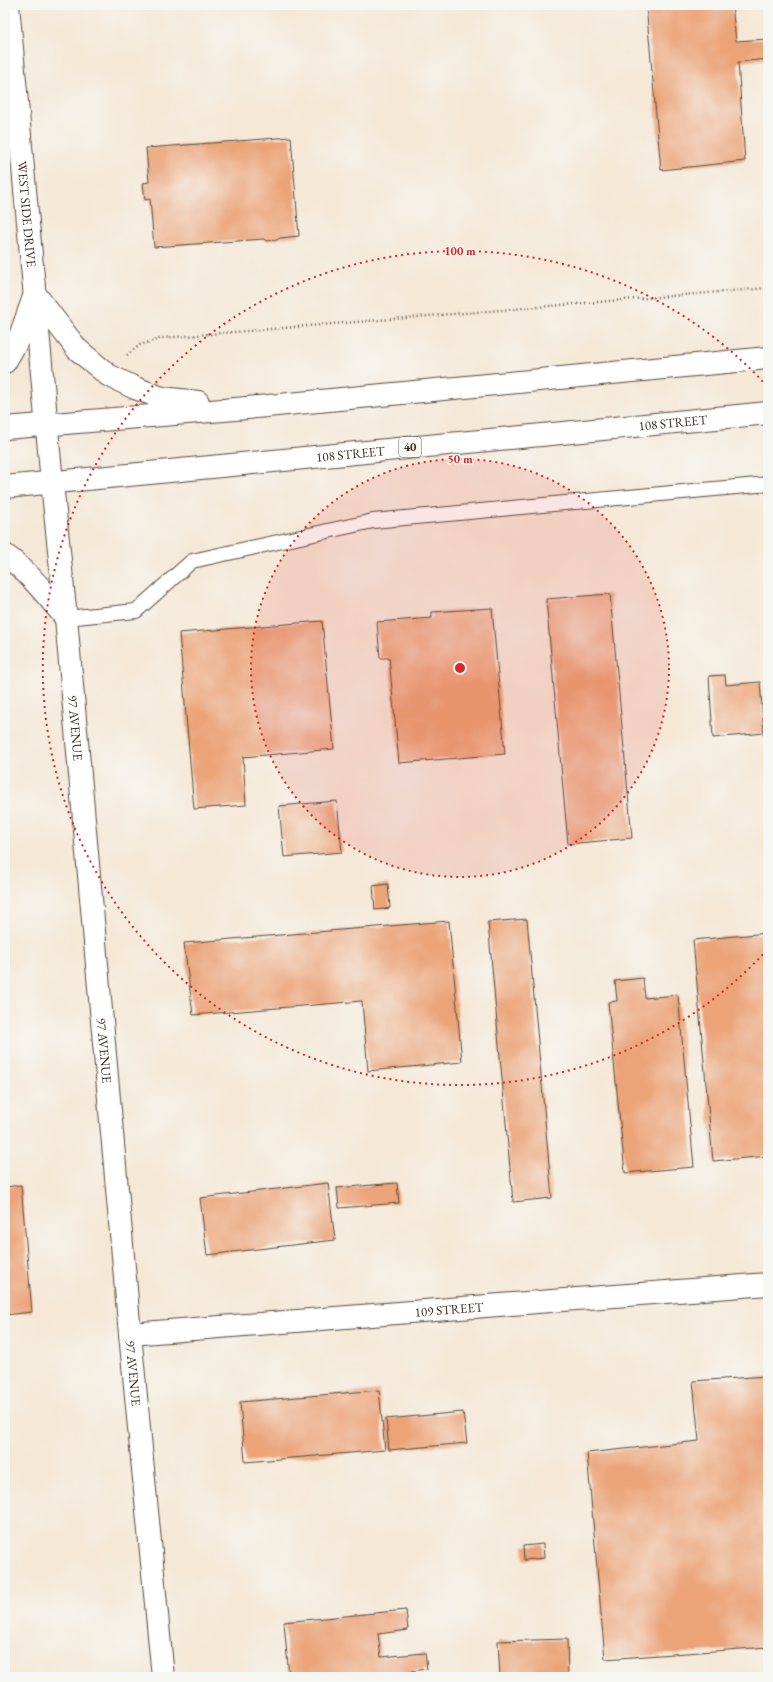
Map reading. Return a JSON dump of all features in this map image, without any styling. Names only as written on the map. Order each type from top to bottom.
[{"type":"street","name":"WEST SIDE DRIVE","points":[[8,5],[46,424]]},
{"type":"street","points":[[5,362],[20,336],[35,294]]},
{"type":"street","points":[[35,294],[77,349],[108,375],[135,388],[162,398],[247,408]]},
{"type":"street","points":[[5,428],[247,408],[768,358]]},
{"type":"street","name":"108 STREET","points":[[5,487],[768,413]]},
{"type":"street","name":"97 AVENUE","points":[[46,424],[66,618],[130,1334],[163,1677]]},
{"type":"street","points":[[5,555],[39,587],[66,618]]},
{"type":"street","name":"109 STREET","points":[[130,1334],[768,1284]]},
{"type":"lane","points":[[66,618],[136,611],[192,561],[374,521],[768,484]]},
{"type":"path","points":[[108,375],[121,360],[140,345],[162,338],[768,288]]},
{"type":"building","points":[[646,5],[732,5],[736,41],[768,39],[768,59],[738,62],[745,161],[661,170]]},
{"type":"building","points":[[291,137],[299,236],[266,241],[264,239],[154,247],[150,199],[145,200],[143,183],[149,182],[146,148]]},
{"type":"building","points":[[610,594],[632,838],[568,844],[546,599]]},
{"type":"building","points":[[492,608],[505,754],[399,763],[389,658],[380,658],[377,622],[432,618],[432,612]]},
{"type":"building","points":[[322,621],[334,749],[243,757],[246,805],[194,809],[179,633]]},
{"type":"building","points":[[725,675],[726,685],[760,682],[764,733],[713,738],[709,676]]},
{"type":"building","points":[[337,801],[342,852],[284,857],[279,806]]},
{"type":"building","points":[[388,884],[390,908],[375,910],[373,886]]},
{"type":"building","points":[[527,919],[552,1198],[513,1202],[488,922]]},
{"type":"building","points":[[449,921],[462,1062],[368,1071],[362,1001],[193,1015],[184,943]]},
{"type":"building","points":[[768,933],[768,1156],[713,1161],[693,940]]},
{"type":"building","points":[[643,978],[645,998],[678,995],[694,1167],[625,1173],[608,1002],[617,1001],[615,981]]},
{"type":"building","points":[[328,1183],[335,1240],[207,1255],[200,1198]]},
{"type":"building","points":[[397,1183],[399,1203],[339,1208],[337,1188]]},
{"type":"building","points":[[21,1185],[32,1312],[5,1315],[5,1187]]},
{"type":"building","points":[[768,1376],[768,1647],[605,1659],[587,1453],[699,1441],[693,1381]]},
{"type":"building","points":[[379,1390],[385,1450],[245,1462],[240,1402]]},
{"type":"building","points":[[463,1412],[467,1443],[389,1450],[386,1419]]},
{"type":"building","points":[[543,1544],[544,1558],[524,1560],[523,1546]]},
{"type":"building","points":[[406,1610],[408,1630],[378,1634],[381,1657],[425,1653],[427,1669],[412,1671],[413,1677],[289,1677],[284,1622]]},
{"type":"building","points":[[567,1639],[568,1677],[500,1677],[498,1641]]}]
